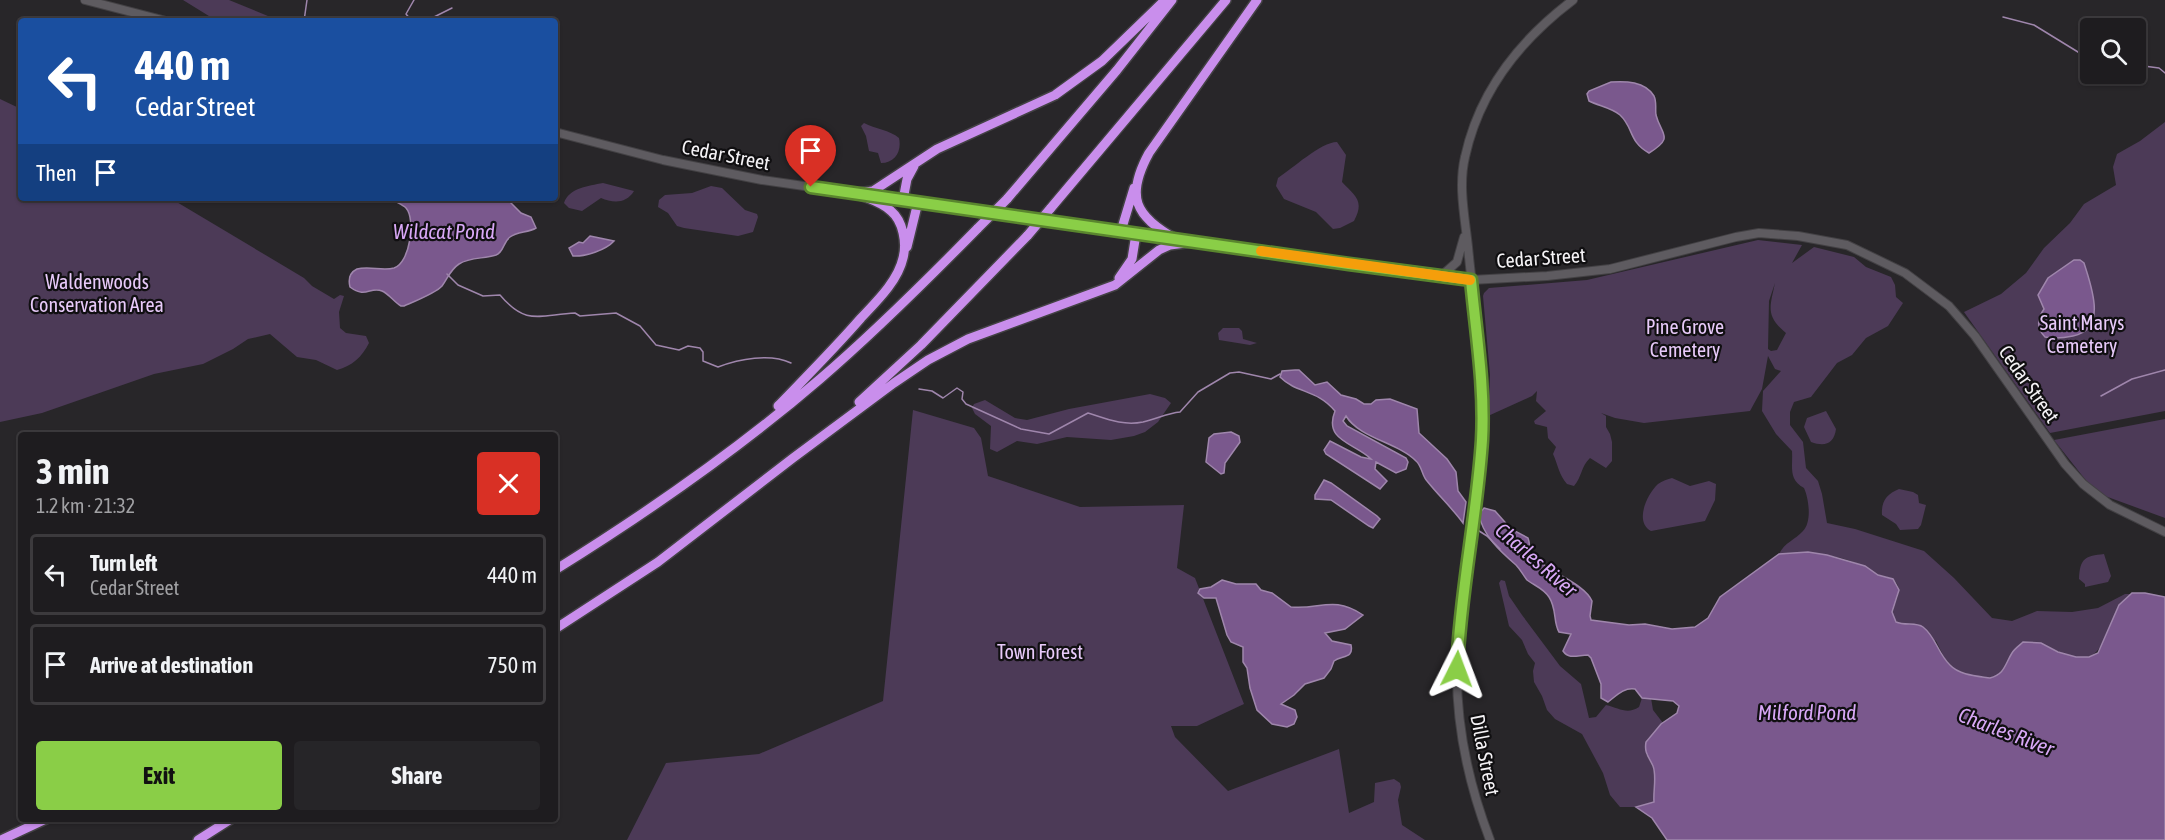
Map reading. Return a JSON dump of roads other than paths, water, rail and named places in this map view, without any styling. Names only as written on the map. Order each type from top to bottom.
[{"type":"highway","points":[[856,193],[867,193],[882,187],[937,149],[1029,109],[1062,91],[1102,61],[1165,0]]},
{"type":"highway","points":[[558,568],[632,520],[752,433],[820,379],[926,281],[1007,199],[1103,87],[1172,0]]},
{"type":"highway","points":[[793,458],[921,345],[1028,235],[1226,0]]},
{"type":"highway","points":[[1121,231],[1137,178],[1149,153],[1257,0]]},
{"type":"highway","points":[[903,200],[907,179],[920,159]]},
{"type":"highway","points":[[1137,178],[1138,200],[1143,216],[1154,226],[1176,239]]},
{"type":"highway","points":[[856,193],[886,207],[895,215],[902,231],[904,257]]},
{"type":"highway","points":[[752,433],[828,356],[883,294],[904,257],[918,202]]},
{"type":"highway","points":[[1106,289],[1129,264],[1134,254],[1136,234]]},
{"type":"highway","points":[[558,627],[658,562],[900,378],[943,351],[968,339],[1106,289],[1125,279],[1159,249],[1193,242]]},
{"type":"highway","points":[[1,840],[40,822]]},
{"type":"highway","points":[[198,840],[226,822]]},
{"type":"main road","points":[[85,0],[154,18]]},
{"type":"main road","name":"Dilla Street","points":[[1490,840],[1467,766],[1458,690],[1460,631],[1482,442],[1482,406],[1462,170],[1470,138],[1485,100],[1505,67],[1537,30],[1573,0]]},
{"type":"main road","name":"Cedar Street","points":[[558,133],[663,160],[722,172],[1136,234],[1471,280],[1538,277],[1610,269],[1759,233],[1798,236],[1847,245],[1905,273],[1949,306],[1983,347],[2078,479],[2110,505],[2165,532]]},
{"type":"main road","points":[[1440,277],[1457,262],[1466,230]]},
{"type":"water","points":[[1611,82],[1640,85],[1654,96],[1656,115],[1664,139],[1657,148],[1649,153],[1634,139],[1620,115],[1589,101],[1587,94],[1589,91]]},
{"type":"water","name":"Wildcat Pond","points":[[395,201],[509,201],[521,213],[531,217],[536,228],[513,235],[501,252],[496,255],[459,264],[451,271],[439,289],[401,306],[382,291],[360,292],[355,290],[350,287],[349,279],[357,269],[394,268],[400,264],[407,250],[411,230],[409,214],[404,207]]},
{"type":"water","points":[[590,236],[614,241],[595,252],[573,256],[569,248],[579,242],[583,243]]},
{"type":"water","points":[[2074,260],[2084,263],[2093,294],[2094,316],[2084,332],[2059,338],[2045,337],[2039,327],[2040,316],[2044,309],[2038,295],[2048,278]]},
{"type":"water","points":[[1299,370],[1315,385],[1327,382],[1341,395],[1364,404],[1390,399],[1417,409],[1419,433],[1447,459],[1456,472],[1458,491],[1466,502],[1463,523],[1425,479],[1416,461],[1400,449],[1360,430],[1346,416],[1343,421],[1347,426],[1406,458],[1408,462],[1406,469],[1396,473],[1376,462],[1375,469],[1387,481],[1380,489],[1326,454],[1324,450],[1330,441],[1361,457],[1371,459],[1337,435],[1332,421],[1335,411],[1328,404],[1280,377],[1282,371]]},
{"type":"water","points":[[1231,432],[1239,436],[1240,442],[1225,463],[1224,473],[1221,474],[1206,462],[1209,438],[1214,434]]},
{"type":"water","points":[[1324,480],[1377,516],[1380,519],[1373,528],[1331,500],[1315,499]]},
{"type":"water","name":"Milford Pond","points":[[1484,508],[1495,511],[1511,529],[1528,538],[1531,552],[1536,559],[1587,594],[1592,601],[1591,620],[1629,625],[1645,624],[1672,629],[1695,627],[1708,618],[1720,597],[1779,554],[1808,552],[1865,566],[1878,575],[1893,579],[1899,590],[1892,612],[1896,622],[1923,627],[1946,661],[1958,671],[1990,678],[2002,671],[2013,652],[2023,642],[2041,643],[2058,652],[2076,657],[2089,657],[2098,653],[2119,605],[2132,593],[2165,597],[2165,840],[1667,840],[1652,818],[1636,807],[1654,802],[1654,770],[1646,752],[1646,742],[1661,724],[1677,713],[1679,706],[1673,701],[1642,698],[1635,689],[1624,691],[1608,702],[1601,698],[1601,684],[1591,658],[1588,655],[1565,654],[1563,651],[1571,634],[1559,632],[1549,597],[1542,589],[1527,580],[1488,536],[1479,514]]},
{"type":"water","points":[[1222,580],[1236,584],[1256,584],[1261,590],[1272,593],[1291,607],[1335,604],[1363,615],[1345,629],[1325,633],[1332,641],[1351,645],[1351,653],[1334,661],[1324,678],[1305,684],[1281,704],[1295,710],[1297,717],[1294,724],[1287,727],[1272,724],[1257,710],[1247,668],[1243,662],[1243,647],[1231,642],[1227,635],[1216,598],[1204,598],[1198,593],[1200,589],[1211,587]]},
{"type":"waterway","name":"Charles River","points":[[304,18],[307,0]]},
{"type":"waterway","points":[[409,18],[406,14],[414,0]]},
{"type":"waterway","points":[[426,18],[434,17],[452,8]]},
{"type":"waterway","points":[[2003,17],[2034,25],[2080,53]]},
{"type":"waterway","points":[[2146,66],[2159,68],[2165,73]]},
{"type":"waterway","name":"Charles River","points":[[447,274],[458,285],[483,296],[500,295],[509,305],[526,315],[575,313],[580,316],[616,313],[640,326],[656,345],[679,350],[688,346],[700,348],[703,352],[703,361],[718,367],[755,358],[774,358],[791,363]]},
{"type":"waterway","points":[[2101,396],[2132,379],[2165,370]]},
{"type":"waterway","name":"Charles River","points":[[919,389],[932,391],[943,398],[957,388],[963,392],[962,399],[966,404],[1021,429],[1049,434],[1088,413],[1129,423],[1143,422],[1180,412],[1198,392],[1230,373],[1239,372],[1271,379],[1280,374]]},
{"type":"waterway","name":"Charles River","points":[[1476,529],[1500,549]]},
{"type":"park label","name":"Waldenwoods Conservation Area","points":[[97,294]]},
{"type":"park label","name":"Saint Marys Cemetery","points":[[2082,334]]},
{"type":"park label","name":"Pine Grove Cemetery","points":[[1685,338]]},
{"type":"park label","name":"Town Forest","points":[[1040,652]]}]
